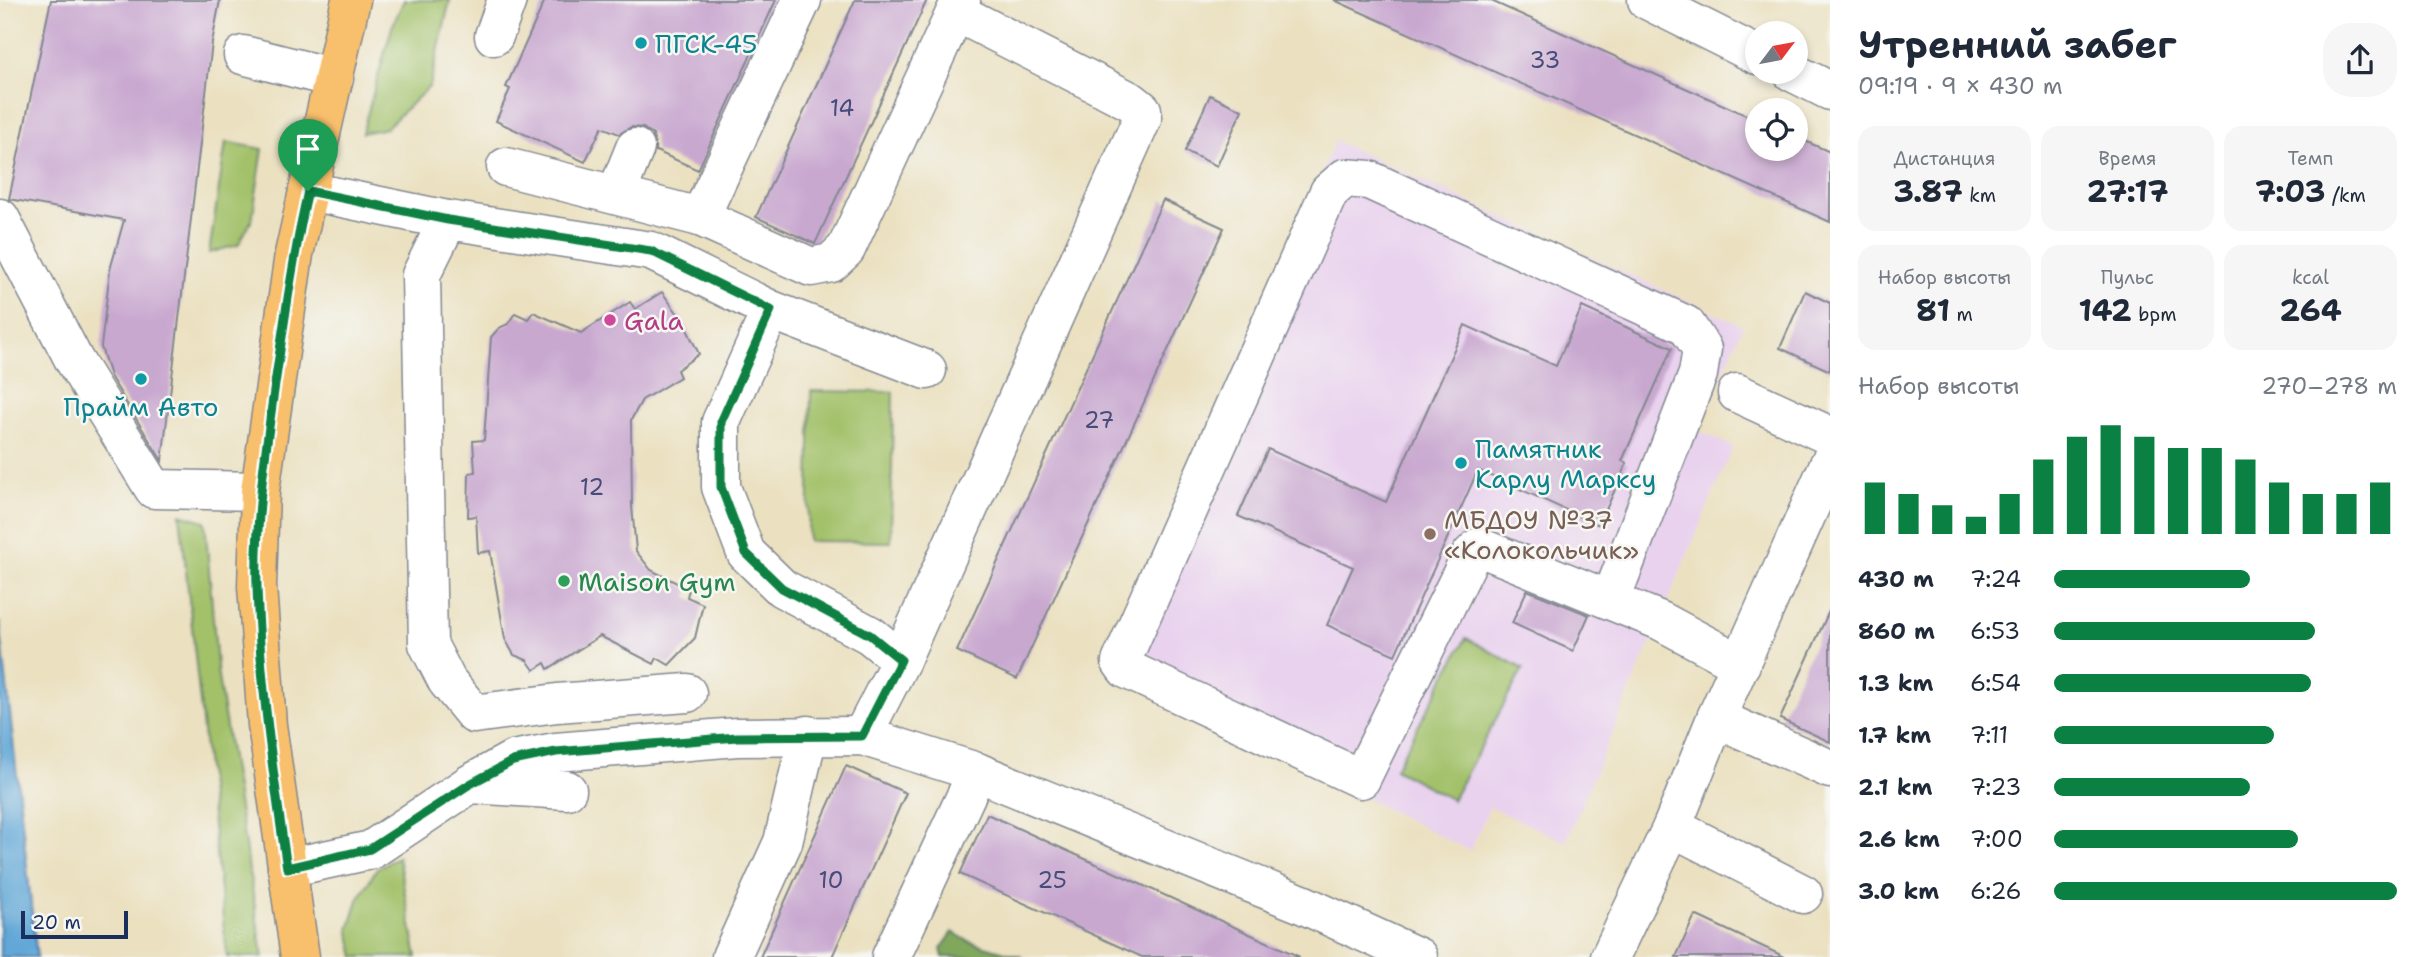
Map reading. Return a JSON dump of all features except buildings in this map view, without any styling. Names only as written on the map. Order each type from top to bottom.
[{"type":"main road","points":[[300,957],[267,725],[257,586],[260,491],[294,254],[351,0]]},
{"type":"street","points":[[494,36],[507,0]]},
{"type":"street","points":[[700,217],[802,0]]},
{"type":"street","points":[[1647,0],[1745,49]]},
{"type":"street","points":[[506,167],[700,217],[811,267],[831,263],[846,249],[959,6],[1142,110],[1142,119],[901,660],[862,736]]},
{"type":"street","points":[[243,55],[334,78]]},
{"type":"street","points":[[1808,80],[1830,91]]},
{"type":"street","points":[[616,195],[635,148]]},
{"type":"street","points":[[1611,599],[1698,374],[1702,349],[1686,325],[1368,180],[1345,178],[1329,192],[1121,662],[1126,669],[1360,779],[1471,555],[1479,547],[1661,621],[1741,664]]},
{"type":"street","points":[[308,191],[448,220],[651,251],[771,310],[927,370]]},
{"type":"street","points":[[0,218],[74,360],[154,489],[260,491]]},
{"type":"street","points":[[448,220],[421,275],[428,644],[447,681],[474,714],[557,703],[687,692]]},
{"type":"street","points":[[771,310],[721,422],[721,487],[746,553],[782,588],[870,635],[901,660]]},
{"type":"street","points":[[1737,393],[1830,436]]},
{"type":"street","points":[[1610,957],[1672,827],[1716,718],[1830,462]]},
{"type":"street","points":[[556,752],[557,703]]},
{"type":"street","points":[[1716,718],[1830,769]]},
{"type":"street","points":[[731,957],[783,842],[808,735]]},
{"type":"street","points":[[287,868],[370,849],[470,784],[513,761],[556,752],[737,737],[862,736],[977,772],[1302,904],[1418,957]]},
{"type":"street","points":[[891,957],[977,772]]},
{"type":"street","points":[[470,784],[567,790]]},
{"type":"street","points":[[1672,827],[1803,894]]},
{"type":"shaded area","name":"МБДОУ №37 «Колокольчик»","points":[[1335,141],[1743,326],[1698,430],[1733,447],[1566,842],[1490,807],[1470,851],[1106,667]]},
{"type":"green space","points":[[404,0],[450,0],[430,86],[386,128],[362,133],[392,27]]},
{"type":"green space","points":[[226,142],[263,149],[252,220],[238,245],[209,253]]},
{"type":"green space","points":[[811,391],[893,392],[891,542],[808,541]]},
{"type":"green space","points":[[180,514],[205,521],[218,677],[263,957],[227,957]]},
{"type":"green space","points":[[1466,638],[1523,669],[1452,800],[1395,769]]},
{"type":"green space","points":[[398,857],[417,957],[355,957],[349,930],[358,900],[377,868]]},
{"type":"green space","points":[[953,932],[968,941],[1022,957],[943,957],[941,949]]},
{"type":"water","points":[[0,621],[1,631],[37,957],[0,957]]},
{"type":"place","name":"ПГСК-45","points":[[641,43]]},
{"type":"place","name":"Gala","points":[[610,320]]},
{"type":"place","name":"Прайм Авто","points":[[141,379]]},
{"type":"place","name":"Памятник Карлу Марксу","points":[[1461,463]]},
{"type":"place","name":"МБДОУ №37 «Колокольчик»","points":[[1430,534]]},
{"type":"place","name":"Maison Gym","points":[[564,581]]},
{"type":"route","points":[[308,191],[412,214],[651,251],[771,310],[721,422],[721,487],[746,553],[782,588],[870,635],[901,660],[862,736],[737,737],[556,752],[513,761],[470,784],[370,849],[287,868],[267,725],[257,586],[258,533],[260,491],[294,254],[308,191]]}]
